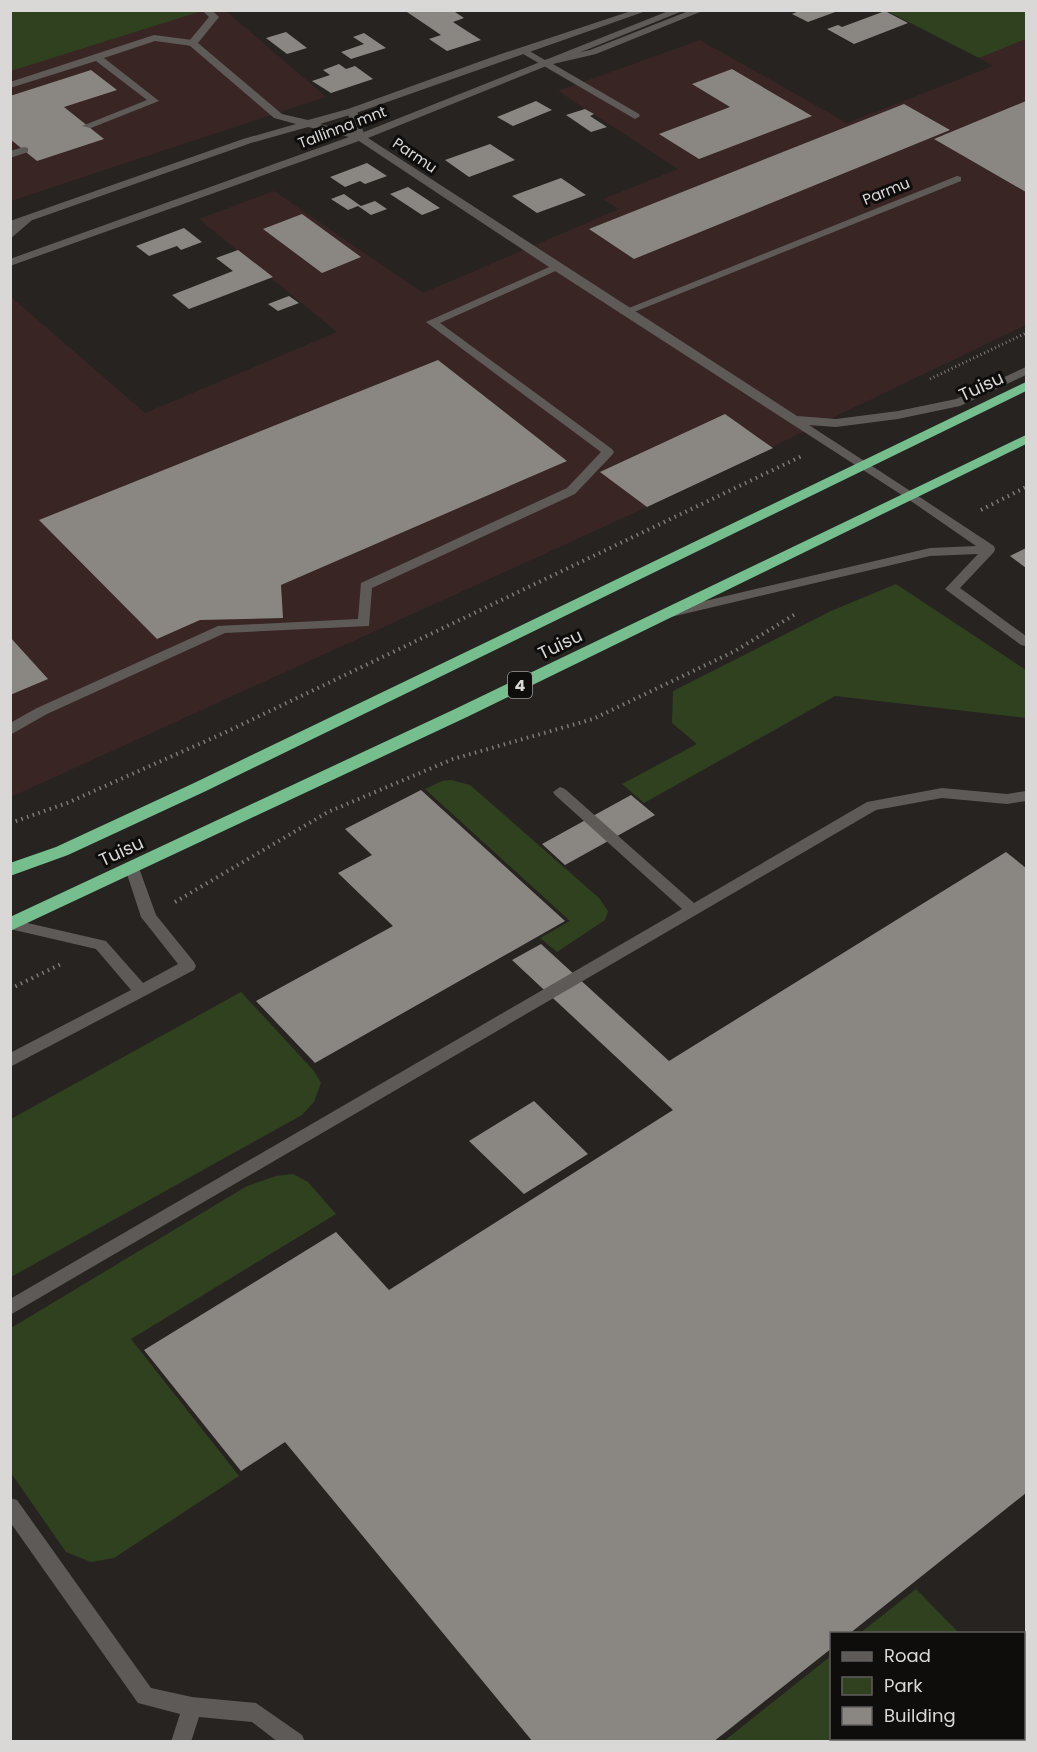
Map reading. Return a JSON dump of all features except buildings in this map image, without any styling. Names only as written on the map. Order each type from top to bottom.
[{"type":"highway","name":"Tuisu","points":[[10,870],[62,851],[200,787],[1026,386]]},
{"type":"highway","name":"Tuisu","points":[[11,924],[671,613],[1026,439]]},
{"type":"street","points":[[10,85],[154,38],[192,43],[214,17],[206,10]]},
{"type":"street","name":"Tallinna mnt","points":[[10,225],[247,141],[352,111],[645,10]]},
{"type":"street","name":"Tallinna mnt","points":[[10,263],[360,137],[681,10]]},
{"type":"street","points":[[545,63],[593,52],[701,10]]},
{"type":"street","name":"Parmu","points":[[192,43],[278,116],[360,137],[625,312],[912,496],[989,549]]},
{"type":"street","points":[[523,51],[635,116]]},
{"type":"street","points":[[87,126],[154,101],[98,57]]},
{"type":"street","points":[[352,111],[360,137]]},
{"type":"street","points":[[10,155],[24,150]]},
{"type":"street","name":"Parmu","points":[[625,312],[957,179]]},
{"type":"street","points":[[10,236],[27,219]]},
{"type":"street","points":[[10,730],[42,711],[223,629],[364,623],[366,586],[571,491],[608,452],[432,322],[556,267]]},
{"type":"street","points":[[792,420],[836,423],[960,402],[1026,371]]},
{"type":"street","points":[[671,613],[930,552],[989,549]]},
{"type":"street","points":[[989,549],[952,589],[1026,642]]},
{"type":"street","points":[[560,792],[694,911]]},
{"type":"street","points":[[10,1308],[872,806],[942,794],[1007,799],[1026,796]]},
{"type":"street","points":[[10,1061],[188,966],[149,917],[132,868]]},
{"type":"street","points":[[11,924],[101,945],[141,991]]},
{"type":"street","points":[[10,1506],[145,1696],[192,1707],[256,1713],[295,1742]]},
{"type":"street","points":[[181,1742],[192,1707]]},
{"type":"path","points":[[10,823],[67,803],[225,733],[803,456],[814,434]]},
{"type":"path","points":[[954,524],[1026,486]]},
{"type":"path","points":[[149,917],[328,812],[453,759],[593,719],[735,651],[807,607]]},
{"type":"path","points":[[10,989],[101,945]]},
{"type":"shaded area","points":[[202,11],[226,11],[326,97],[11,201],[10,71]]},
{"type":"shaded area","points":[[1026,39],[1026,325],[647,507],[11,797],[10,296],[145,413],[337,332],[199,219],[274,191],[423,293],[619,209],[603,199],[678,169],[558,91],[700,40],[847,123],[993,66],[979,58]]},
{"type":"green space","points":[[11,10],[202,10],[202,11],[11,71]]},
{"type":"green space","points":[[887,11],[1026,11],[1026,39],[979,58]]},
{"type":"green space","points":[[896,584],[1026,670],[1026,718],[835,696],[644,803],[622,784],[697,744],[672,723],[673,691],[831,611]]},
{"type":"green space","points":[[451,780],[470,785],[599,898],[608,911],[605,920],[557,952],[540,938],[570,921],[425,789],[442,781]]},
{"type":"green space","points":[[241,992],[314,1071],[321,1083],[314,1102],[302,1115],[11,1277],[11,1119]]},
{"type":"green space","points":[[293,1174],[308,1182],[336,1214],[131,1339],[239,1476],[114,1558],[91,1562],[66,1552],[11,1473],[11,1328],[247,1186],[276,1176]]},
{"type":"green space","points":[[916,1589],[958,1632],[861,1632]]},
{"type":"green space","points":[[830,1657],[830,1740],[920,1740],[917,1742],[724,1741]]}]
